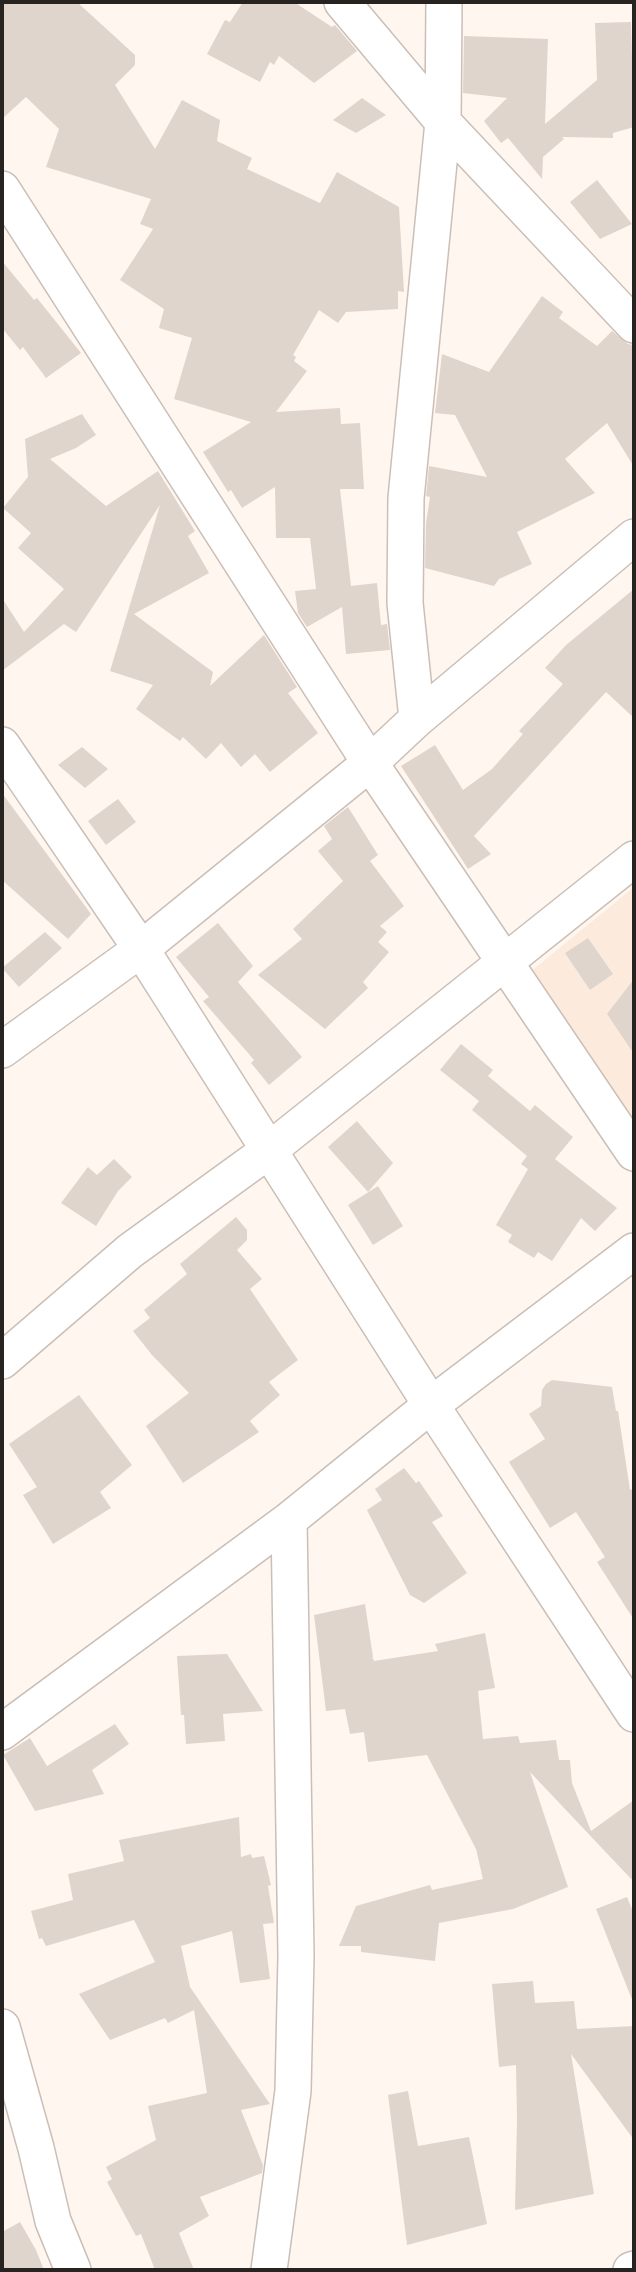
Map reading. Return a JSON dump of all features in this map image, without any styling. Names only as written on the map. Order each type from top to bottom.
[{"type":"street","points":[[342,2],[443,122],[634,325]]},
{"type":"street","points":[[417,719],[405,603],[406,498],[443,122],[444,2]]},
{"type":"street","points":[[2,189],[370,763],[634,1153]]},
{"type":"street","points":[[2,1050],[141,949],[370,763],[417,719],[634,537]]},
{"type":"street","points":[[2,745],[141,949],[431,1405],[634,1714]]},
{"type":"street","points":[[2,1361],[130,1251],[268,1151],[634,859]]},
{"type":"street","points":[[2,1732],[289,1520],[431,1405],[634,1251]]},
{"type":"street","points":[[269,2270],[292,2091],[295,2010],[289,1520]]},
{"type":"street","points":[[2,2027],[33,2136],[52,2221],[73,2270]]},
{"type":"shaded area","points":[[634,887],[634,1128],[524,977]]},
{"type":"building","points":[[2,2],[77,2],[135,55],[135,65],[115,85],[155,149],[182,100],[220,120],[217,141],[252,158],[247,169],[320,203],[337,172],[399,207],[404,292],[398,291],[398,309],[346,312],[338,323],[319,310],[293,355],[296,357],[294,361],[307,371],[276,412],[340,408],[341,424],[360,423],[364,489],[340,489],[351,586],[377,583],[381,625],[387,624],[390,650],[346,654],[342,607],[307,627],[298,613],[295,591],[316,589],[310,538],[276,538],[275,487],[242,508],[231,490],[228,492],[203,452],[251,422],[174,399],[192,338],[159,328],[164,309],[120,280],[153,229],[140,224],[151,199],[46,167],[59,129],[26,97],[2,119]]},
{"type":"building","points":[[243,2],[294,2],[332,27],[335,25],[357,51],[314,83],[279,56],[274,65],[270,62],[260,82],[207,54],[225,20],[230,22]]},
{"type":"building","points":[[631,22],[634,127],[613,133],[613,138],[562,137],[564,139],[543,157],[542,179],[508,138],[501,143],[484,121],[507,98],[463,93],[464,36],[548,39],[545,124],[597,80],[595,23]]},
{"type":"building","points":[[362,98],[386,115],[356,133],[333,120]]},
{"type":"building","points":[[597,180],[632,224],[600,239],[570,202]]},
{"type":"building","points":[[2,261],[34,300],[37,298],[81,353],[46,378],[23,347],[20,350],[2,328]]},
{"type":"building","points":[[542,296],[563,312],[559,318],[597,346],[612,331],[628,344],[634,345],[634,467],[607,423],[565,459],[595,493],[517,532],[532,564],[499,579],[494,586],[425,568],[426,523],[430,497],[426,496],[429,466],[487,477],[455,415],[435,413],[442,354],[489,372]]},
{"type":"building","points":[[82,414],[96,435],[76,448],[50,459],[106,506],[158,471],[195,531],[188,536],[209,573],[134,614],[213,672],[210,686],[264,635],[297,687],[288,693],[318,733],[270,772],[255,754],[241,767],[221,743],[206,759],[183,737],[180,741],[136,709],[153,685],[110,671],[160,505],[76,632],[64,624],[2,671],[2,598],[24,632],[64,589],[18,548],[31,533],[3,508],[28,477],[25,439]]},
{"type":"building","points":[[634,589],[634,718],[606,692],[474,836],[491,854],[468,869],[401,766],[435,745],[463,790],[492,769],[523,734],[519,731],[563,684],[545,668],[566,645]]},
{"type":"building","points":[[82,747],[108,769],[85,788],[58,765]]},
{"type":"building","points":[[2,793],[91,914],[68,939],[2,880]]},
{"type":"building","points":[[118,799],[136,822],[106,845],[88,821]]},
{"type":"building","points":[[348,807],[378,855],[370,861],[404,906],[380,926],[387,932],[378,942],[389,952],[363,982],[368,988],[325,1029],[258,975],[302,939],[293,929],[343,881],[318,851],[332,839],[324,826]]},
{"type":"building","points":[[218,923],[253,966],[238,982],[302,1057],[269,1085],[251,1063],[254,1060],[203,1001],[209,997],[176,957]]},
{"type":"building","points":[[45,932],[62,948],[19,987],[2,968]]},
{"type":"building","points":[[588,938],[613,974],[590,990],[565,953]]},
{"type":"building","points":[[634,979],[634,1054],[607,1014]]},
{"type":"building","points":[[461,1044],[493,1070],[488,1076],[530,1111],[535,1105],[573,1137],[555,1159],[617,1208],[595,1231],[581,1218],[552,1261],[538,1252],[534,1258],[508,1242],[512,1235],[496,1225],[528,1169],[521,1164],[527,1156],[472,1110],[479,1101],[440,1070]]},
{"type":"building","points":[[357,1121],[393,1163],[368,1192],[328,1147]]},
{"type":"building","points":[[114,1159],[132,1177],[118,1191],[96,1226],[61,1203],[88,1167],[97,1175]]},
{"type":"building","points":[[378,1186],[403,1226],[373,1245],[348,1205]]},
{"type":"building","points":[[236,1217],[247,1230],[247,1240],[237,1250],[262,1279],[250,1289],[298,1360],[269,1382],[280,1395],[250,1421],[259,1432],[183,1483],[146,1426],[189,1393],[133,1331],[150,1318],[144,1310],[187,1274],[180,1264]]},
{"type":"building","points":[[552,1380],[612,1387],[630,1490],[634,1488],[634,1620],[597,1562],[605,1557],[576,1512],[550,1528],[509,1462],[545,1439],[529,1414],[541,1406],[542,1390]]},
{"type":"building","points":[[79,1395],[132,1465],[100,1492],[111,1508],[53,1544],[23,1495],[37,1487],[9,1444]]},
{"type":"building","points":[[404,1468],[416,1483],[419,1481],[443,1516],[432,1522],[467,1573],[424,1603],[410,1595],[367,1510],[382,1500],[375,1489]]},
{"type":"building","points":[[365,1604],[373,1657],[371,1659],[374,1661],[438,1651],[435,1644],[485,1633],[495,1688],[478,1691],[483,1739],[518,1736],[520,1743],[556,1740],[559,1760],[570,1760],[572,1783],[591,1831],[634,1800],[634,1882],[530,1772],[568,1887],[513,1909],[439,1923],[435,1961],[361,1952],[361,1946],[339,1946],[356,1906],[430,1885],[432,1890],[483,1879],[476,1849],[427,1755],[368,1762],[364,1732],[350,1734],[345,1709],[326,1711],[314,1615]]},
{"type":"building","points":[[227,1654],[263,1711],[223,1714],[225,1741],[186,1744],[177,1656]]},
{"type":"building","points":[[115,1724],[129,1744],[92,1770],[104,1794],[35,1811],[3,1755],[30,1738],[47,1766]]},
{"type":"building","points":[[239,1817],[241,1857],[251,1854],[252,1858],[264,1856],[271,1885],[268,1886],[274,1923],[263,1924],[270,1979],[240,1983],[232,1931],[181,1946],[190,1987],[270,2104],[241,2110],[263,2165],[262,2173],[200,2197],[209,2216],[179,2233],[194,2270],[155,2270],[141,2234],[136,2236],[107,2182],[112,2179],[106,2167],[156,2140],[148,2106],[207,2093],[194,2010],[168,2023],[165,2018],[110,2040],[79,1994],[155,1962],[134,1920],[46,1946],[42,1938],[39,1939],[31,1911],[73,1900],[68,1874],[124,1861],[119,1840]]},
{"type":"building","points":[[627,1897],[634,1914],[633,2002],[596,1909]]},
{"type":"building","points":[[533,1981],[535,2003],[574,2001],[577,2029],[634,2026],[634,2140],[571,2054],[594,2194],[515,2210],[516,2065],[499,2067],[492,1984]]},
{"type":"building","points":[[408,2091],[418,2146],[469,2137],[487,2224],[407,2245],[388,2095]]},
{"type":"building","points":[[20,2222],[44,2270],[2,2270],[2,2232]]}]
